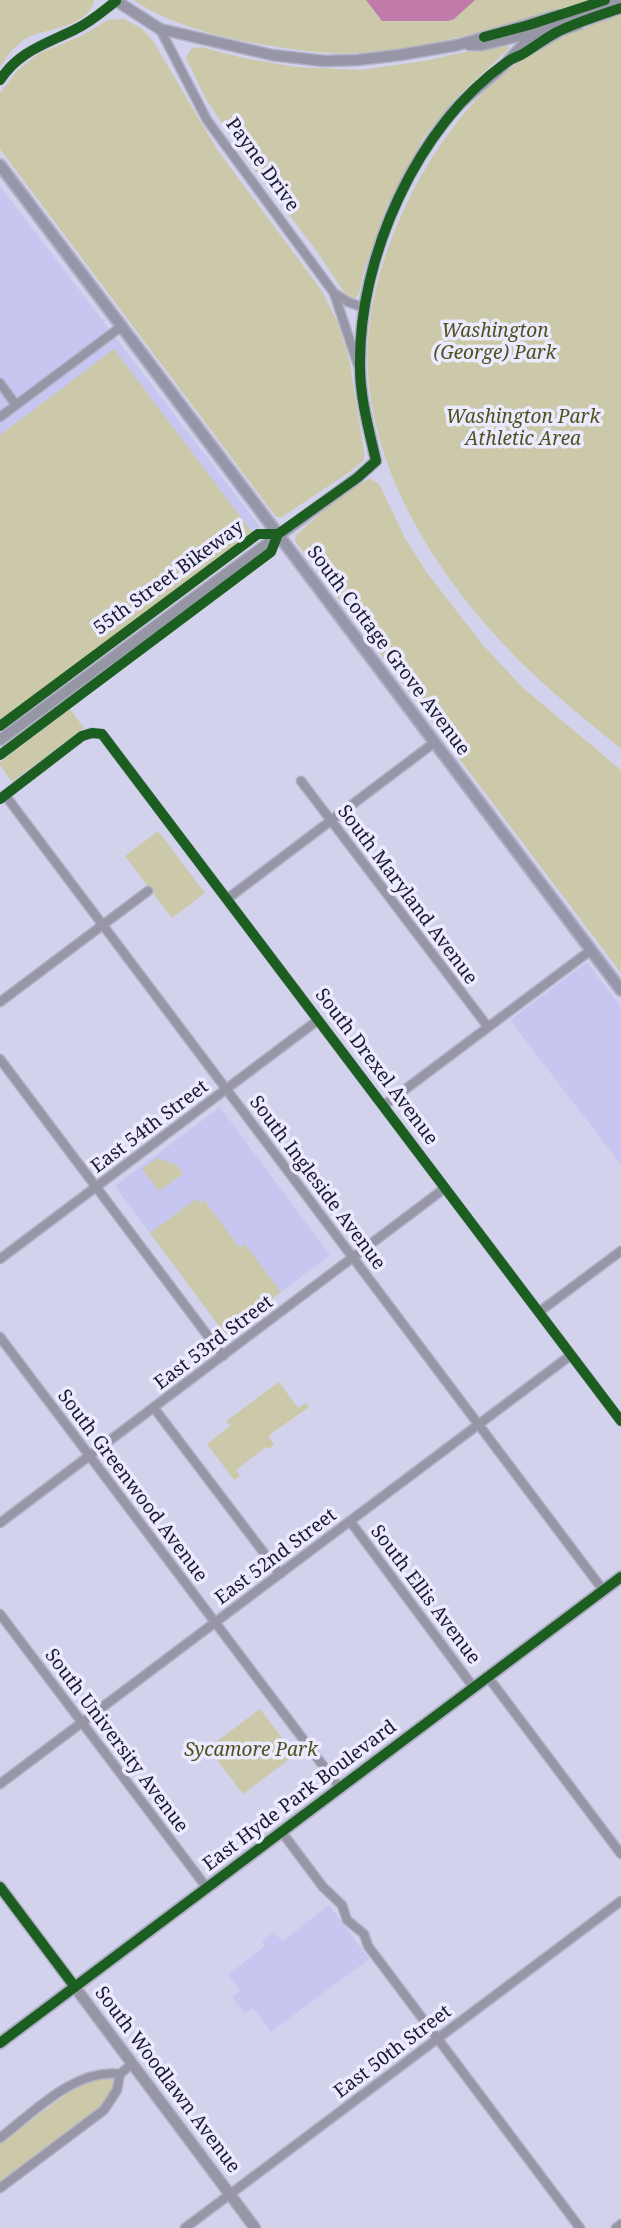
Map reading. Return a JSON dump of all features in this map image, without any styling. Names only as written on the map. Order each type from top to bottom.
[{"type":"main road","name":"South Cottage Grove Avenue","points":[[0,165],[621,990]]},
{"type":"main road","name":"East Hyde Park Boulevard","points":[[0,2043],[621,1577]]},
{"type":"street","points":[[0,80],[9,66],[24,54],[89,22],[115,0],[160,29],[272,55],[324,61],[400,55],[458,45],[605,0]]},
{"type":"street","points":[[508,60],[513,53],[554,23],[618,0]]},
{"type":"street","points":[[458,45],[482,45],[621,8]]},
{"type":"street","points":[[508,60],[584,20]]},
{"type":"street","name":"Payne Drive","points":[[160,29],[207,120],[334,293],[360,369],[376,461],[357,478],[278,534]]},
{"type":"street","name":"Payne Drive","points":[[360,369],[365,308],[377,254],[394,211],[427,146],[473,90],[508,60]]},
{"type":"street","points":[[334,293],[365,308]]},
{"type":"street","points":[[0,417],[122,326]]},
{"type":"street","points":[[0,383],[16,405]]},
{"type":"street","points":[[0,740],[278,534]]},
{"type":"street","name":"South Drexel Avenue","points":[[3,797],[84,736],[102,734],[621,1421]]},
{"type":"street","points":[[227,899],[435,742]]},
{"type":"street","name":"South Maryland Avenue","points":[[301,781],[488,1027]]},
{"type":"street","name":"South Ingleside Avenue","points":[[3,797],[603,1590]]},
{"type":"street","points":[[0,1002],[148,891]]},
{"type":"street","points":[[383,1106],[591,950]]},
{"type":"street","name":"East 54th Street","points":[[0,1259],[318,1020]]},
{"type":"street","points":[[0,1059],[223,1356]]},
{"type":"street","name":"East 53rd Street","points":[[0,1523],[445,1188]]},
{"type":"street","points":[[539,1312],[621,1251]]},
{"type":"street","name":"South Greenwood Avenue","points":[[0,1338],[340,1788]]},
{"type":"street","name":"East 52nd Street","points":[[0,1784],[571,1355]]},
{"type":"street","points":[[154,1408],[280,1574]]},
{"type":"street","name":"South Ellis Avenue","points":[[350,1521],[474,1688]]},
{"type":"street","name":"South University Avenue","points":[[0,1614],[207,1888]]},
{"type":"street","name":"South Ellis Avenue","points":[[488,1677],[621,1854]]},
{"type":"street","points":[[281,1831],[323,1887],[342,1905],[347,1920],[364,1934],[368,1946],[580,2228]]},
{"type":"street","name":"South Woodlawn Avenue","points":[[0,1886],[255,2228]]},
{"type":"street","name":"East 50th Street","points":[[185,2228],[621,1901]]},
{"type":"street","points":[[0,2188],[104,2110],[117,2090],[120,2074],[132,2064]]},
{"type":"street","points":[[0,2138],[77,2082],[98,2073],[120,2074]]},
{"type":"street","points":[[616,2228],[621,2224]]},
{"type":"shaded area","points":[[366,0],[475,0],[454,19],[448,21],[382,21]]},
{"type":"shaded area","points":[[0,186],[260,527],[0,723]]},
{"type":"shaded area","points":[[587,962],[621,1007],[621,1165],[510,1020]]},
{"type":"shaded area","points":[[220,1107],[330,1255],[225,1334],[115,1186]]},
{"type":"shaded area","points":[[329,1905],[369,1959],[271,2032],[253,2008],[244,2013],[232,1997],[240,1991],[228,1975],[265,1946],[262,1941],[273,1932],[283,1941]]},
{"type":"green space","points":[[0,0],[94,0],[92,8],[79,20],[25,39],[0,67]]},
{"type":"green space","points":[[133,0],[590,0],[505,26],[447,40],[389,50],[347,53],[293,49],[222,36],[176,22]]},
{"type":"green space","name":"Washington (George) Park","points":[[621,14],[621,749],[551,690],[499,639],[445,571],[421,534],[401,496],[385,456],[374,415],[368,373],[368,349],[379,276],[395,229],[416,185],[461,117],[499,78],[542,46],[566,33]]},
{"type":"green space","points":[[124,19],[142,29],[153,41],[218,151],[322,291],[338,323],[349,358],[364,460],[282,517],[276,517],[0,149],[0,93],[17,71],[38,54],[83,35],[108,20]]},
{"type":"green space","points":[[506,43],[508,50],[454,100],[424,137],[387,206],[365,267],[359,294],[355,299],[346,295],[316,250],[244,156],[206,99],[186,58],[191,49],[201,47],[243,58],[297,67],[359,70],[424,61]]},
{"type":"green space","points":[[114,349],[252,532],[0,722],[0,435]]},
{"type":"green space","points":[[371,479],[379,484],[405,538],[427,573],[483,645],[523,688],[621,770],[621,973],[295,541],[296,535],[333,503],[353,487]]},
{"type":"green space","points":[[70,709],[84,728],[12,782],[0,762]]},
{"type":"green space","points":[[158,831],[205,893],[172,918],[125,856]]},
{"type":"green space","points":[[157,1158],[177,1165],[183,1174],[159,1191],[142,1169]]},
{"type":"green space","points":[[196,1199],[200,1203],[204,1200],[240,1248],[245,1244],[281,1292],[225,1334],[150,1233]]},
{"type":"green space","points":[[279,1382],[298,1408],[306,1403],[309,1407],[272,1433],[269,1437],[274,1445],[268,1449],[266,1447],[236,1470],[240,1476],[234,1480],[207,1444],[230,1426],[226,1421]]},
{"type":"green space","name":"Sycamore Park","points":[[260,1709],[295,1755],[243,1794],[208,1748]]},
{"type":"green space","points":[[99,2076],[116,2078],[110,2096],[100,2108],[0,2182],[0,2143],[80,2084]]},
{"type":"cycle path","points":[[484,37],[605,0]]},
{"type":"cycle path","points":[[0,80],[24,55],[81,26],[116,1]]},
{"type":"cycle path","points":[[278,534],[357,478],[376,461],[362,390],[362,325],[369,282],[382,239],[399,197],[420,157],[446,121],[475,89],[507,62],[565,28],[621,8]]},
{"type":"cycle path","name":"55th Street Bikeway","points":[[0,726],[258,534],[278,534]]},
{"type":"cycle path","points":[[0,755],[271,552],[278,534]]},
{"type":"cycle path","points":[[0,799],[82,736],[102,734],[621,1421]]},
{"type":"cycle path","points":[[0,2043],[621,1577]]},
{"type":"cycle path","points":[[0,1887],[75,1987]]},
{"type":"park label","name":"Washington Park Athletic Area","points":[[523,429]]}]
